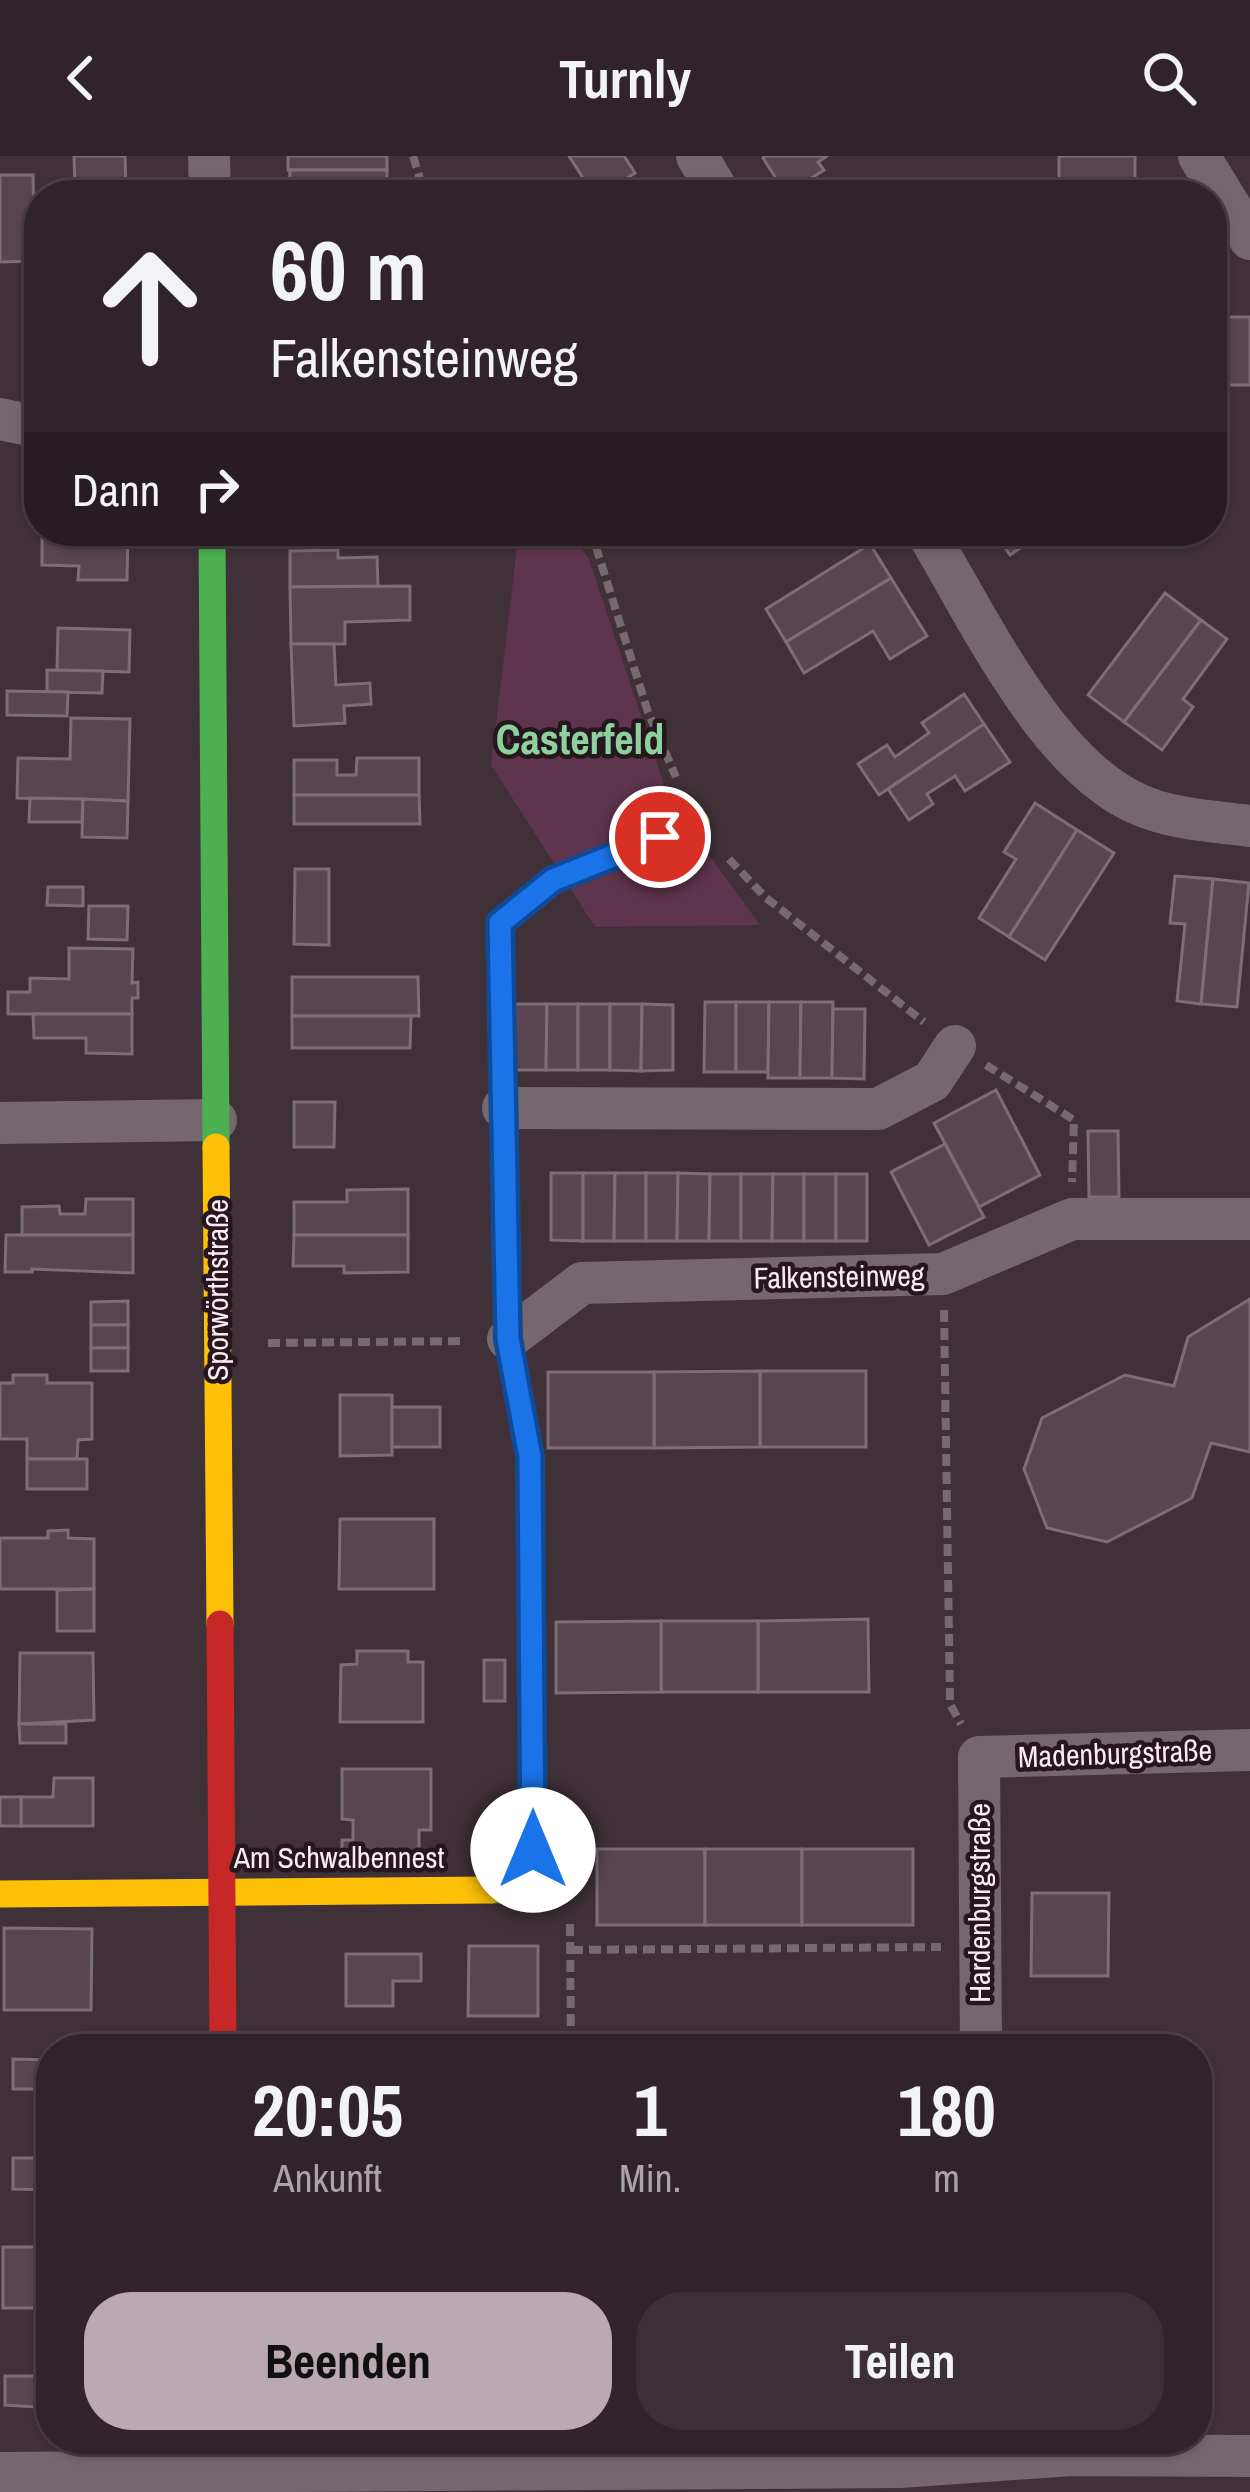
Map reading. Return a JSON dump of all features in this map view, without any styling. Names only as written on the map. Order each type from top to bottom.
[{"type":"street","points":[[1227,202],[1250,239]]},
{"type":"street","name":"Sporwörthstraße","points":[[212,546],[223,2034]]},
{"type":"street","points":[[935,546],[1047,729],[1095,781],[1142,806],[1250,826]]},
{"type":"street","points":[[533,1890],[530,1457],[508,1339],[500,923],[553,880],[696,823]]},
{"type":"street","points":[[503,1108],[878,1109],[932,1081],[955,1046]]},
{"type":"street","points":[[0,1123],[216,1120]]},
{"type":"street","name":"Falkensteinweg","points":[[508,1339],[582,1283],[943,1274],[1072,1219],[1250,1219]]},
{"type":"street","name":"Madenburgstraße","points":[[979,1757],[1250,1750]]},
{"type":"street","name":"Hardenburgstraße","points":[[979,1757],[982,2034]]},
{"type":"street","name":"Am Schwalbennest","points":[[0,1894],[533,1890]]},
{"type":"street","points":[[0,2473],[226,2467],[877,2467],[984,2464],[1071,2455],[1250,2456]]},
{"type":"path","points":[[595,546],[648,712],[696,823],[765,898],[955,1046],[1074,1120],[1072,1219]]},
{"type":"path","points":[[943,1274],[950,1704],[979,1757]]},
{"type":"path","points":[[218,1344],[508,1339]]},
{"type":"path","points":[[533,1890],[570,1911],[571,2034]]},
{"type":"path","points":[[571,1950],[981,1946]]},
{"type":"shaded area","points":[[517,546],[580,546],[589,559],[669,800],[760,925],[595,927],[491,765]]},
{"type":"building","points":[[74,156],[125,156],[126,180],[75,180]]},
{"type":"building","points":[[288,156],[387,156],[387,170],[288,170]]},
{"type":"building","points":[[569,156],[624,156],[635,173],[624,180],[584,180]]},
{"type":"building","points":[[827,156],[818,162],[824,170],[808,180],[777,180],[763,158]]},
{"type":"building","points":[[1059,156],[1135,156],[1135,180],[1059,180]]},
{"type":"building","points":[[290,170],[387,170],[387,180],[290,180]]},
{"type":"building","points":[[0,175],[33,175],[33,180],[24,180],[24,261],[0,262]]},
{"type":"building","points":[[1227,317],[1250,317],[1250,385],[1227,385]]},
{"type":"building","points":[[42,546],[128,546],[127,580],[78,580],[79,566],[42,565]]},
{"type":"building","points":[[867,546],[891,578],[786,642],[766,609]]},
{"type":"building","points":[[338,550],[338,558],[377,557],[378,586],[290,587],[290,551]]},
{"type":"building","points":[[891,578],[927,636],[890,659],[873,631],[804,673],[786,642]]},
{"type":"building","points":[[410,586],[410,620],[345,622],[345,644],[291,644],[290,587]]},
{"type":"building","points":[[1165,593],[1201,620],[1124,722],[1088,695]]},
{"type":"building","points":[[1201,620],[1227,639],[1183,699],[1193,707],[1162,750],[1124,722]]},
{"type":"building","points":[[58,628],[130,630],[129,672],[57,670]]},
{"type":"building","points":[[291,644],[334,644],[336,685],[370,683],[371,704],[344,706],[345,723],[294,726]]},
{"type":"building","points":[[47,670],[103,671],[102,693],[47,692]]},
{"type":"building","points":[[7,691],[68,692],[67,716],[7,715]]},
{"type":"building","points":[[964,694],[984,724],[879,795],[858,764],[887,745],[895,757],[929,733],[922,723]]},
{"type":"building","points":[[71,718],[130,719],[128,801],[17,798],[18,758],[70,759]]},
{"type":"building","points":[[984,724],[1010,762],[965,791],[955,776],[927,794],[933,804],[909,820],[888,789]]},
{"type":"building","points":[[357,758],[419,758],[419,795],[294,795],[294,760],[337,760],[337,775],[356,775]]},
{"type":"building","points":[[294,795],[419,795],[420,824],[294,824]]},
{"type":"building","points":[[30,798],[83,799],[82,822],[29,822]]},
{"type":"building","points":[[83,799],[128,801],[127,838],[82,837]]},
{"type":"building","points":[[1035,803],[1077,830],[1009,937],[979,918],[1016,859],[1004,852]]},
{"type":"building","points":[[1077,830],[1114,853],[1045,960],[1009,937]]},
{"type":"building","points":[[295,869],[329,869],[329,945],[294,944]]},
{"type":"building","points":[[1175,876],[1213,879],[1201,1004],[1177,1001],[1185,924],[1170,923]]},
{"type":"building","points":[[1213,879],[1249,883],[1237,1007],[1201,1004]]},
{"type":"building","points":[[48,887],[83,887],[83,906],[47,905]]},
{"type":"building","points":[[89,906],[128,906],[127,940],[88,939]]},
{"type":"building","points":[[69,948],[133,949],[132,983],[138,982],[138,998],[132,998],[132,1014],[8,1014],[8,992],[30,992],[30,978],[69,979]]},
{"type":"building","points":[[292,977],[418,977],[419,1016],[292,1016]]},
{"type":"building","points":[[705,1002],[736,1002],[736,1072],[704,1072]]},
{"type":"building","points":[[736,1002],[769,1002],[768,1072],[736,1072]]},
{"type":"building","points":[[769,1002],[801,1002],[800,1078],[768,1078]]},
{"type":"building","points":[[801,1002],[833,1002],[832,1078],[800,1078]]},
{"type":"building","points":[[515,1004],[547,1004],[546,1070],[515,1070]]},
{"type":"building","points":[[547,1004],[578,1004],[578,1070],[546,1070]]},
{"type":"building","points":[[578,1004],[610,1004],[610,1070],[578,1070]]},
{"type":"building","points":[[610,1004],[642,1004],[641,1071],[610,1070]]},
{"type":"building","points":[[642,1004],[673,1005],[673,1070],[641,1071]]},
{"type":"building","points":[[833,1009],[865,1009],[864,1079],[832,1078]]},
{"type":"building","points":[[33,1014],[132,1014],[132,1054],[86,1053],[86,1038],[34,1038]]},
{"type":"building","points":[[292,1016],[411,1016],[410,1048],[292,1048]]},
{"type":"building","points":[[996,1090],[1040,1175],[979,1207],[934,1123]]},
{"type":"building","points":[[294,1102],[335,1102],[334,1147],[294,1147]]},
{"type":"building","points":[[1088,1131],[1118,1131],[1119,1197],[1089,1197]]},
{"type":"building","points":[[945,1144],[984,1217],[929,1245],[891,1172]]},
{"type":"building","points":[[551,1173],[583,1173],[583,1241],[551,1240]]},
{"type":"building","points":[[583,1173],[615,1173],[614,1241],[583,1241]]},
{"type":"building","points":[[615,1173],[646,1173],[646,1241],[614,1241]]},
{"type":"building","points":[[646,1173],[678,1173],[677,1241],[646,1241]]},
{"type":"building","points":[[678,1173],[710,1174],[709,1241],[677,1241]]},
{"type":"building","points":[[710,1174],[741,1174],[741,1241],[709,1241]]},
{"type":"building","points":[[741,1174],[773,1174],[772,1241],[741,1241]]},
{"type":"building","points":[[773,1174],[804,1174],[804,1241],[772,1241]]},
{"type":"building","points":[[804,1174],[836,1174],[836,1241],[804,1241]]},
{"type":"building","points":[[836,1174],[867,1174],[867,1241],[836,1241]]},
{"type":"building","points":[[408,1189],[408,1235],[294,1235],[294,1202],[347,1202],[347,1190]]},
{"type":"building","points":[[86,1199],[133,1199],[133,1235],[22,1235],[22,1207],[59,1206],[60,1214],[85,1214]]},
{"type":"building","points":[[6,1235],[133,1235],[133,1273],[5,1272]]},
{"type":"building","points":[[294,1235],[408,1235],[408,1272],[344,1273],[344,1266],[293,1266]]},
{"type":"building","points":[[1250,1299],[1250,1452],[1211,1443],[1192,1498],[1107,1542],[1047,1528],[1024,1469],[1042,1418],[1125,1375],[1174,1386],[1188,1337]]},
{"type":"building","points":[[128,1301],[128,1325],[91,1325],[91,1302]]},
{"type":"building","points":[[91,1325],[128,1325],[128,1348],[91,1348]]},
{"type":"building","points":[[91,1348],[128,1348],[128,1371],[91,1371]]},
{"type":"building","points":[[760,1371],[866,1371],[866,1447],[760,1447]]},
{"type":"building","points":[[760,1371],[760,1447],[654,1448],[654,1372]]},
{"type":"building","points":[[548,1372],[654,1372],[654,1448],[548,1448]]},
{"type":"building","points":[[13,1375],[47,1375],[47,1383],[92,1383],[92,1439],[78,1440],[77,1459],[27,1459],[27,1439],[0,1439],[0,1383],[13,1383]]},
{"type":"building","points":[[340,1395],[392,1395],[392,1455],[340,1456]]},
{"type":"building","points":[[392,1407],[440,1407],[440,1447],[392,1447]]},
{"type":"building","points":[[27,1459],[87,1459],[87,1489],[27,1489]]},
{"type":"building","points":[[340,1519],[434,1519],[434,1589],[339,1589]]},
{"type":"building","points":[[68,1530],[68,1538],[94,1539],[94,1589],[0,1589],[0,1538],[48,1538],[48,1531]]},
{"type":"building","points":[[94,1589],[94,1631],[57,1631],[57,1590]]},
{"type":"building","points":[[868,1619],[869,1692],[758,1692],[758,1621]]},
{"type":"building","points":[[661,1621],[758,1621],[758,1692],[661,1692]]},
{"type":"building","points":[[661,1621],[661,1692],[556,1693],[556,1622]]},
{"type":"building","points":[[357,1651],[408,1651],[408,1662],[423,1662],[423,1722],[340,1722],[341,1665],[357,1664]]},
{"type":"building","points":[[20,1653],[93,1653],[94,1720],[19,1724]]},
{"type":"building","points":[[484,1660],[505,1660],[505,1701],[484,1701]]},
{"type":"building","points":[[19,1724],[66,1724],[66,1743],[20,1743]]},
{"type":"building","points":[[342,1769],[431,1769],[431,1830],[419,1830],[419,1865],[342,1865],[342,1840],[353,1840],[353,1820],[342,1819]]},
{"type":"building","points":[[54,1778],[93,1778],[93,1826],[21,1826],[21,1797],[53,1797]]},
{"type":"building","points":[[0,1797],[21,1797],[21,1826],[0,1826]]},
{"type":"building","points":[[597,1849],[705,1849],[705,1925],[597,1925]]},
{"type":"building","points":[[705,1849],[802,1849],[802,1925],[705,1925]]},
{"type":"building","points":[[802,1849],[913,1849],[913,1925],[802,1925]]},
{"type":"building","points":[[1032,1893],[1109,1893],[1108,1976],[1031,1976]]},
{"type":"building","points":[[4,1928],[92,1929],[91,2010],[4,2010]]},
{"type":"building","points":[[469,1946],[538,1946],[538,2016],[468,2016]]},
{"type":"building","points":[[346,1954],[421,1954],[421,1981],[393,1981],[393,2006],[346,2006]]},
{"type":"building","points":[[13,2059],[36,2060],[36,2089],[13,2089]]},
{"type":"building","points":[[13,2158],[36,2158],[36,2190],[13,2189]]},
{"type":"building","points":[[3,2247],[36,2247],[36,2308],[3,2308]]},
{"type":"building","points":[[5,2376],[36,2376],[36,2407],[5,2405]]},
{"type":"traffic: fast","points":[[212,546],[216,1147]]},
{"type":"traffic: fast","points":[[490,1890],[534,1890],[530,1457],[508,1339],[503,1102]]},
{"type":"traffic: slow","points":[[503,1102],[500,923],[553,880],[696,823]]},
{"type":"traffic: slow","points":[[216,1147],[220,1624]]},
{"type":"traffic: slow","points":[[0,1894],[490,1890]]},
{"type":"traffic: jam","points":[[220,1624],[223,2034]]},
{"type":"district","name":"Casterfeld","points":[[580,739]]},
{"type":"route","points":[[533,1850],[530,1457],[508,1339],[500,923],[553,880],[660,837]]}]
